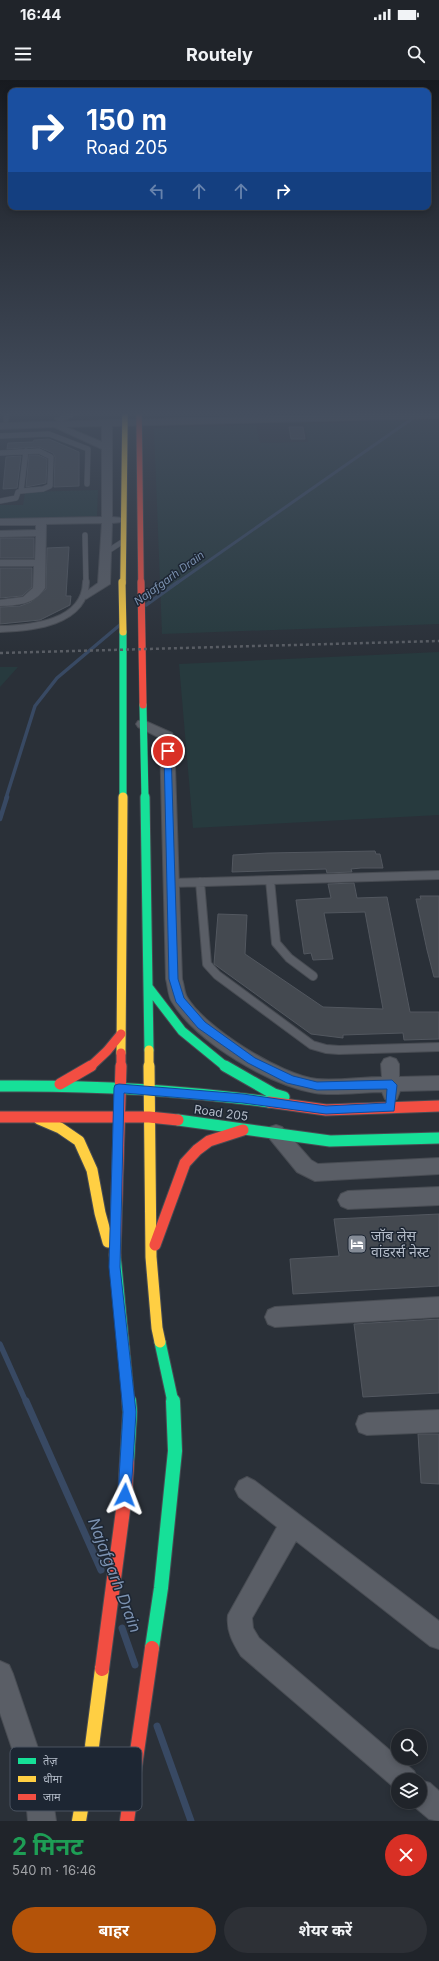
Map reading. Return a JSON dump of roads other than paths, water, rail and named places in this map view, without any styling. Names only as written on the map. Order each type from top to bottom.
[{"type":"street","points":[[86,596],[104,584],[107,492]]},
{"type":"street","points":[[92,1747],[125,1495],[130,1412],[115,1267],[121,1034],[124,652],[121,520],[122,492]]},
{"type":"street","points":[[138,1747],[161,1588],[175,1451],[173,1401],[157,1328],[151,1257],[149,988],[143,724],[140,492]]},
{"type":"street","points":[[0,534],[41,527],[107,520],[121,520]]},
{"type":"street","points":[[0,522],[41,527]]},
{"type":"street","points":[[0,603],[25,600],[36,594],[39,588],[41,527]]},
{"type":"street","points":[[0,563],[39,563]]},
{"type":"street","points":[[143,724],[167,736],[174,979],[179,999],[201,1025],[251,1061],[291,1080],[317,1086],[439,1083]]},
{"type":"street","points":[[149,988],[182,1031],[229,1068],[274,1094],[326,1110]]},
{"type":"street","points":[[59,1085],[86,1071],[102,1057],[121,1034]]},
{"type":"street","points":[[390,1057],[392,1085],[390,1108]]},
{"type":"street","name":"Road 205","points":[[0,1086],[59,1085],[150,1090],[256,1100],[326,1110],[439,1106]]},
{"type":"street","name":"Road 205","points":[[0,1117],[149,1117],[248,1128],[330,1141],[439,1138]]},
{"type":"street","points":[[36,1118],[60,1128],[79,1141],[92,1170],[100,1213],[115,1267]]},
{"type":"street","points":[[151,1257],[185,1163],[208,1141],[248,1128]]},
{"type":"street","points":[[276,1133],[304,1166],[315,1173],[439,1166]]},
{"type":"street","points":[[348,1200],[439,1196]]},
{"type":"street","points":[[275,1317],[439,1307]]},
{"type":"street","points":[[367,1424],[439,1420]]},
{"type":"street","points":[[247,1490],[439,1638]]},
{"type":"street","points":[[293,1524],[240,1615],[238,1626],[250,1647],[397,1773]]},
{"type":"street","points":[[0,1674],[25,1747]]},
{"type":"street","points":[[427,1799],[439,1809]]},
{"type":"street","points":[[41,1811],[42,1821]]},
{"type":"street","points":[[79,1821],[81,1811]]},
{"type":"street","points":[[127,1821],[128,1811]]},
{"type":"lane","points":[[0,501],[16,498],[18,492]]},
{"type":"lane","points":[[0,629],[22,628],[45,623],[76,610],[86,596],[84,535]]},
{"type":"lane","points":[[105,553],[122,542]]},
{"type":"lane","points":[[171,883],[439,875]]},
{"type":"lane","points":[[270,880],[276,942],[289,958],[313,976]]},
{"type":"lane","points":[[200,882],[207,964],[217,975],[312,1045],[326,1049],[390,1057],[439,1047]]},
{"type":"waterway","name":"Najafgarh Drain","points":[[177,583],[307,492]]},
{"type":"waterway","name":"Najafgarh Drain","points":[[146,605],[178,582]]},
{"type":"waterway","name":"Najafgarh Drain","points":[[6,798],[35,706],[57,678],[121,624]]},
{"type":"waterway","name":"Najafgarh Drain","points":[[0,819],[7,797]]},
{"type":"waterway","name":"Najafgarh Drain","points":[[0,1344],[26,1402]]},
{"type":"waterway","name":"Najafgarh Drain","points":[[26,1401],[101,1570]]},
{"type":"waterway","name":"Najafgarh Drain","points":[[122,1628],[135,1665]]},
{"type":"waterway","name":"Najafgarh Drain","points":[[157,1726],[191,1821]]},
{"type":"railway","points":[[0,653],[439,641]]},
{"type":"place","name":"जॉब लेस वांडरर्स नेस्ट","points":[[357,1244]]}]
